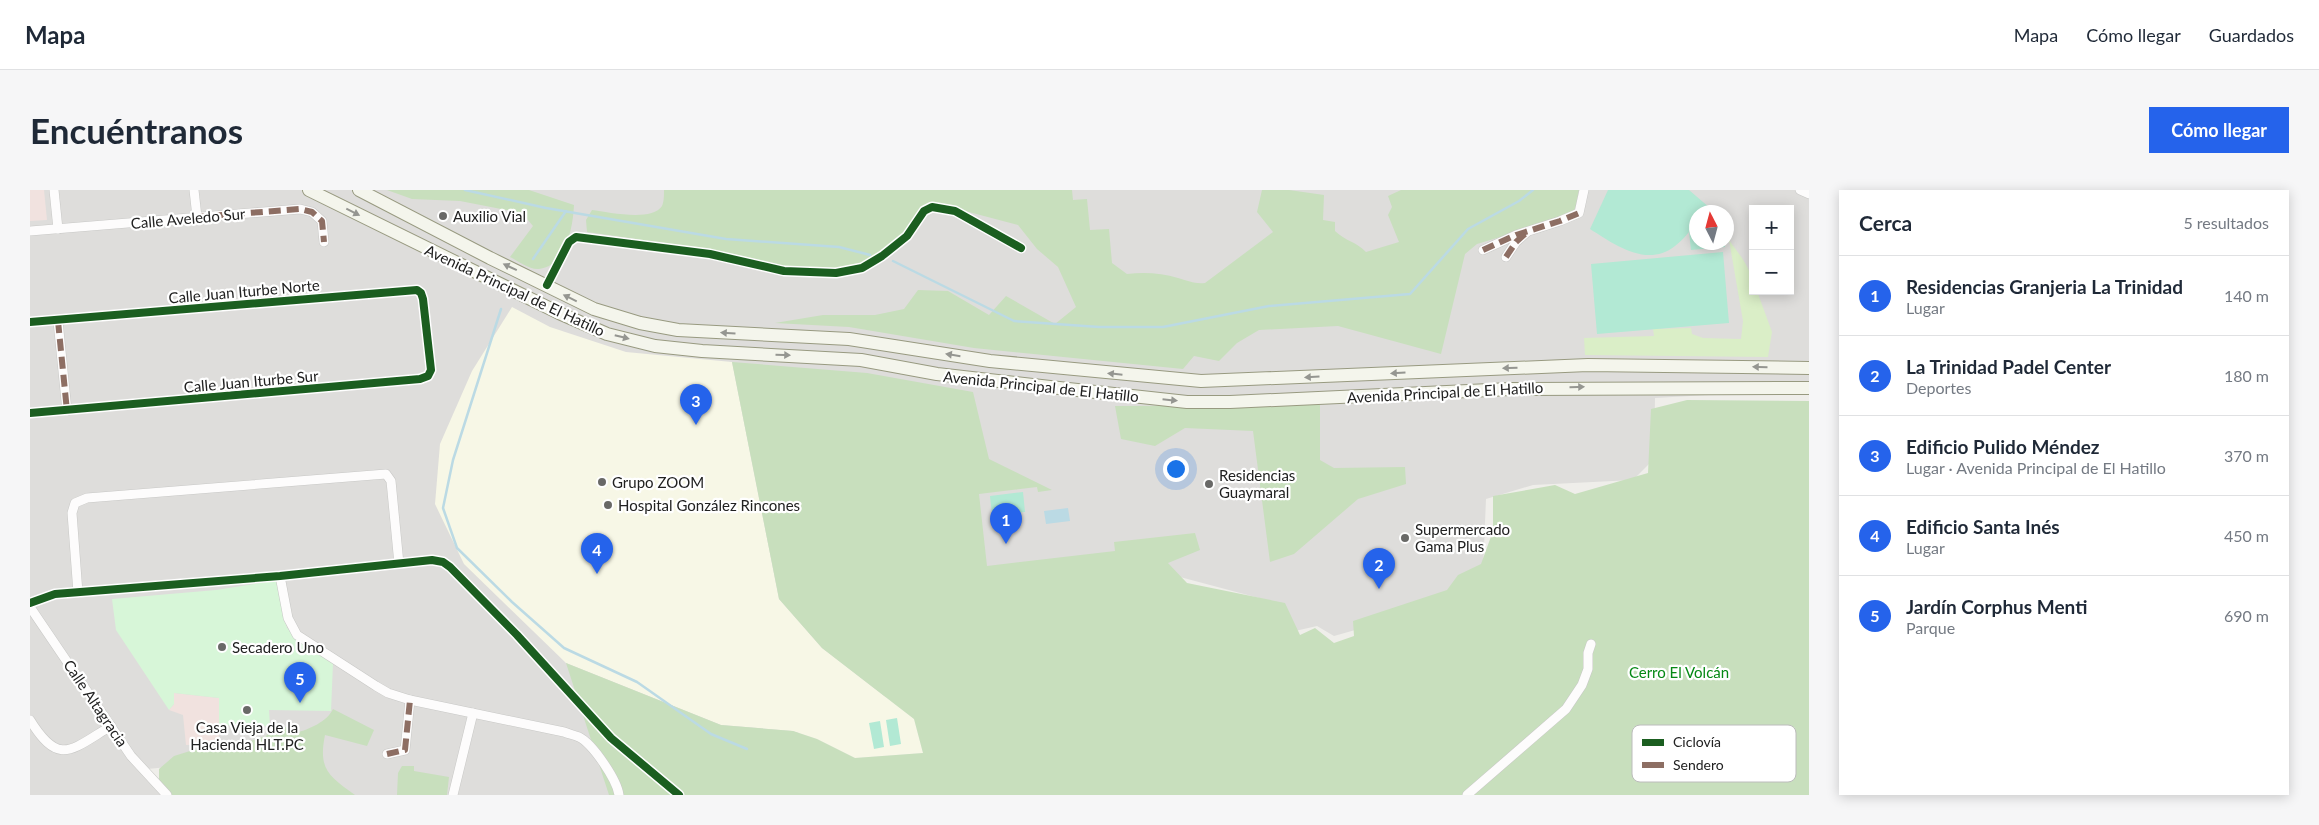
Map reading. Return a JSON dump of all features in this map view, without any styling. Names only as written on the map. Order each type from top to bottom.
[{"type":"main road","name":"Avenida Principal de El Hatillo","points":[[309,190],[559,314],[607,334],[656,346],[702,351],[861,360],[937,374],[1187,402],[1230,402],[1511,388],[1809,388]]},
{"type":"main road","name":"Avenida Principal de El Hatillo","points":[[359,190],[594,309],[618,317],[678,330],[849,339],[990,361],[1201,381],[1588,365],[1809,368]]},
{"type":"street","points":[[54,190],[58,229]]},
{"type":"street","points":[[194,190],[197,217]]},
{"type":"street","points":[[1800,190],[1809,194]]},
{"type":"street","points":[[1483,250],[1528,231],[1579,213],[1584,194]]},
{"type":"street","points":[[548,286],[576,236],[710,254],[784,271],[836,273],[862,268],[882,256],[908,236],[924,212],[932,207],[955,211],[1021,248]]},
{"type":"street","name":"Calle Aveledo Sur","points":[[30,231],[300,209],[312,212],[322,221],[324,242]]},
{"type":"street","points":[[1506,257],[1516,242],[1528,231]]},
{"type":"street","name":"Calle Juan Iturbe Norte","points":[[30,322],[416,290],[422,293],[426,330]]},
{"type":"street","points":[[58,321],[67,411]]},
{"type":"street","name":"Calle Juan Iturbe Sur","points":[[30,413],[420,379],[428,376],[431,370],[426,330]]},
{"type":"street","points":[[78,593],[72,513],[76,503],[87,498],[386,474],[391,480],[399,564]]},
{"type":"street","points":[[30,603],[55,594],[280,576],[432,560],[443,562],[517,635],[611,738],[678,795]]},
{"type":"street","points":[[280,576],[288,618],[297,634],[388,693],[410,700],[564,732],[581,738],[612,775],[617,783],[619,795]]},
{"type":"street","name":"Calle Altagracia","points":[[30,607],[132,756],[167,795]]},
{"type":"street","points":[[1467,795],[1566,709],[1582,685],[1588,669],[1588,654],[1591,644]]},
{"type":"street","points":[[387,754],[405,750],[410,700]]},
{"type":"street","points":[[453,795],[473,713]]},
{"type":"street","points":[[30,720],[46,744],[63,750],[73,749],[111,726]]},
{"type":"shaded area","points":[[30,190],[1809,190],[1809,393],[1762,392],[1655,398],[1654,454],[1649,464],[1633,480],[1533,485],[1486,499],[1482,594],[1334,636],[1317,626],[1295,631],[1285,605],[1180,577],[647,795],[332,795],[212,763],[147,769],[167,795],[30,795]]},
{"type":"shaded area","points":[[30,190],[44,190],[47,220],[30,221]]},
{"type":"shaded area","points":[[512,307],[550,327],[626,352],[732,362],[779,599],[822,648],[914,719],[923,753],[855,758],[817,739],[793,731],[721,725],[566,663],[464,564],[435,504],[440,444],[472,371]]},
{"type":"shaded area","points":[[174,693],[219,698],[219,744],[186,745],[183,715],[169,710],[174,704]]},
{"type":"green space","points":[[387,190],[529,190],[574,205],[570,234],[562,253],[556,261],[548,266],[535,269],[510,257],[533,226],[522,213],[460,201],[412,199]]},
{"type":"green space","points":[[664,190],[1072,190],[1073,200],[1087,199],[1090,230],[1109,229],[1112,263],[1127,274],[1159,274],[1192,282],[1205,283],[1273,232],[1257,212],[1262,190],[1289,190],[1324,195],[1323,220],[1335,222],[1335,231],[1366,252],[1399,242],[1388,215],[1392,207],[1388,196],[1401,190],[1579,190],[1576,207],[1570,216],[1477,244],[1465,254],[1441,354],[1338,326],[1259,330],[1237,343],[1219,361],[1194,356],[1183,369],[974,348],[849,327],[775,323],[823,315],[875,315],[904,309],[918,290],[948,291],[989,315],[1006,296],[1055,324],[1076,307],[1058,267],[1037,249],[1018,225],[931,202],[919,213],[904,234],[878,254],[860,264],[843,269],[825,271],[784,267],[724,253],[587,232],[586,220],[592,210],[629,215],[649,214],[657,211],[662,206]]},
{"type":"green space","points":[[1608,190],[1689,190],[1706,205],[1689,205],[1689,232],[1675,246],[1653,255],[1631,252],[1610,242],[1590,229]]},
{"type":"green space","points":[[1734,247],[1749,270],[1749,295],[1758,295],[1772,332],[1768,357],[1585,355],[1584,338],[1654,336],[1653,329],[1691,328],[1692,334],[1703,338],[1741,339],[1743,321],[1731,250],[1734,250]]},
{"type":"green space","points":[[1723,252],[1729,323],[1597,334],[1591,264]]},
{"type":"green space","name":"Cerro El Volcán","points":[[732,362],[867,373],[973,392],[989,459],[1052,490],[1038,492],[1037,487],[979,494],[987,566],[1115,551],[1114,542],[1195,533],[1200,550],[1168,563],[1187,583],[1285,603],[1300,635],[1315,628],[1334,643],[1354,636],[1353,621],[1447,590],[1458,575],[1481,564],[1493,531],[1493,496],[1555,485],[1575,494],[1648,473],[1651,409],[1687,400],[1809,401],[1809,795],[609,795],[566,663],[721,725],[793,731],[817,739],[855,758],[923,753],[914,719],[822,648],[779,599]]},
{"type":"green space","points":[[1320,405],[1320,460],[1334,468],[1405,467],[1406,484],[1358,499],[1294,554],[1270,562],[1253,431],[1185,428],[1155,446],[1121,439],[1115,406]]},
{"type":"green space","points":[[1023,492],[1025,512],[992,515],[990,496]]},
{"type":"green space","points":[[279,580],[287,628],[333,663],[331,711],[269,710],[270,726],[219,725],[219,698],[174,693],[174,704],[169,710],[116,630],[112,599],[216,590]]},
{"type":"green space","points":[[333,709],[374,730],[367,746],[325,735],[323,756],[328,771],[338,783],[355,795],[172,795],[159,780],[159,769],[174,756],[219,744],[244,743],[266,736],[278,723],[296,733],[312,727],[327,718]]},
{"type":"green space","points":[[897,718],[901,744],[890,746],[886,720]]},
{"type":"green space","points":[[880,721],[884,747],[874,749],[869,723]]},
{"type":"green space","points":[[402,766],[414,766],[414,771],[449,777],[447,795],[397,795],[398,773]]},
{"type":"water","points":[[1068,508],[1070,521],[1046,524],[1044,511]]},
{"type":"waterway","points":[[465,190],[546,208],[726,239],[839,247],[870,255]]},
{"type":"waterway","points":[[893,261],[1014,321],[1099,327],[1163,327],[1269,306],[1410,294],[1468,229],[1519,201],[1533,190]]},
{"type":"waterway","points":[[533,259],[566,211]]},
{"type":"waterway","points":[[501,309],[453,460],[443,508],[457,548],[512,602],[564,648],[637,682],[711,734],[747,749]]},
{"type":"marked path","points":[[197,217],[300,209],[312,212],[322,221],[324,242]]},
{"type":"marked path","points":[[1483,250],[1516,235],[1579,213]]},
{"type":"marked path","points":[[1506,257],[1516,242],[1526,233]]},
{"type":"marked path","points":[[58,321],[67,411]]},
{"type":"marked path","points":[[387,754],[405,750],[410,700]]},
{"type":"cycle path","points":[[547,285],[569,242],[576,237],[710,254],[784,271],[836,273],[862,268],[882,256],[907,236],[924,211],[932,207],[955,211],[1021,248]]},
{"type":"cycle path","points":[[30,322],[417,290],[421,293],[423,299],[431,370],[428,376],[420,379],[30,413]]},
{"type":"cycle path","points":[[30,603],[55,594],[280,576],[432,560],[443,562],[517,635],[611,738],[679,795]]},
{"type":"place","name":"Auxilio Vial","points":[[443,216]]},
{"type":"place","name":"Edificio Pulido Méndez","points":[[696,425]]},
{"type":"place","name":"Grupo ZOOM","points":[[602,482]]},
{"type":"place","name":"Residencias Guaymaral","points":[[1209,484]]},
{"type":"place","name":"Hospital González Rincones","points":[[608,505]]},
{"type":"place","name":"Supermercado Gama Plus","points":[[1405,538]]},
{"type":"place","name":"Residencias Granjeria La Trinidad","points":[[1006,544]]},
{"type":"place","name":"Edificio Santa Inés","points":[[597,574]]},
{"type":"place","name":"La Trinidad Padel Center","points":[[1379,589]]},
{"type":"place","name":"Secadero Uno","points":[[222,647]]},
{"type":"place","name":"Jardín Corphus Menti","points":[[300,703]]},
{"type":"place","name":"Casa Vieja de la Hacienda HLT.PC","points":[[247,710]]}]
